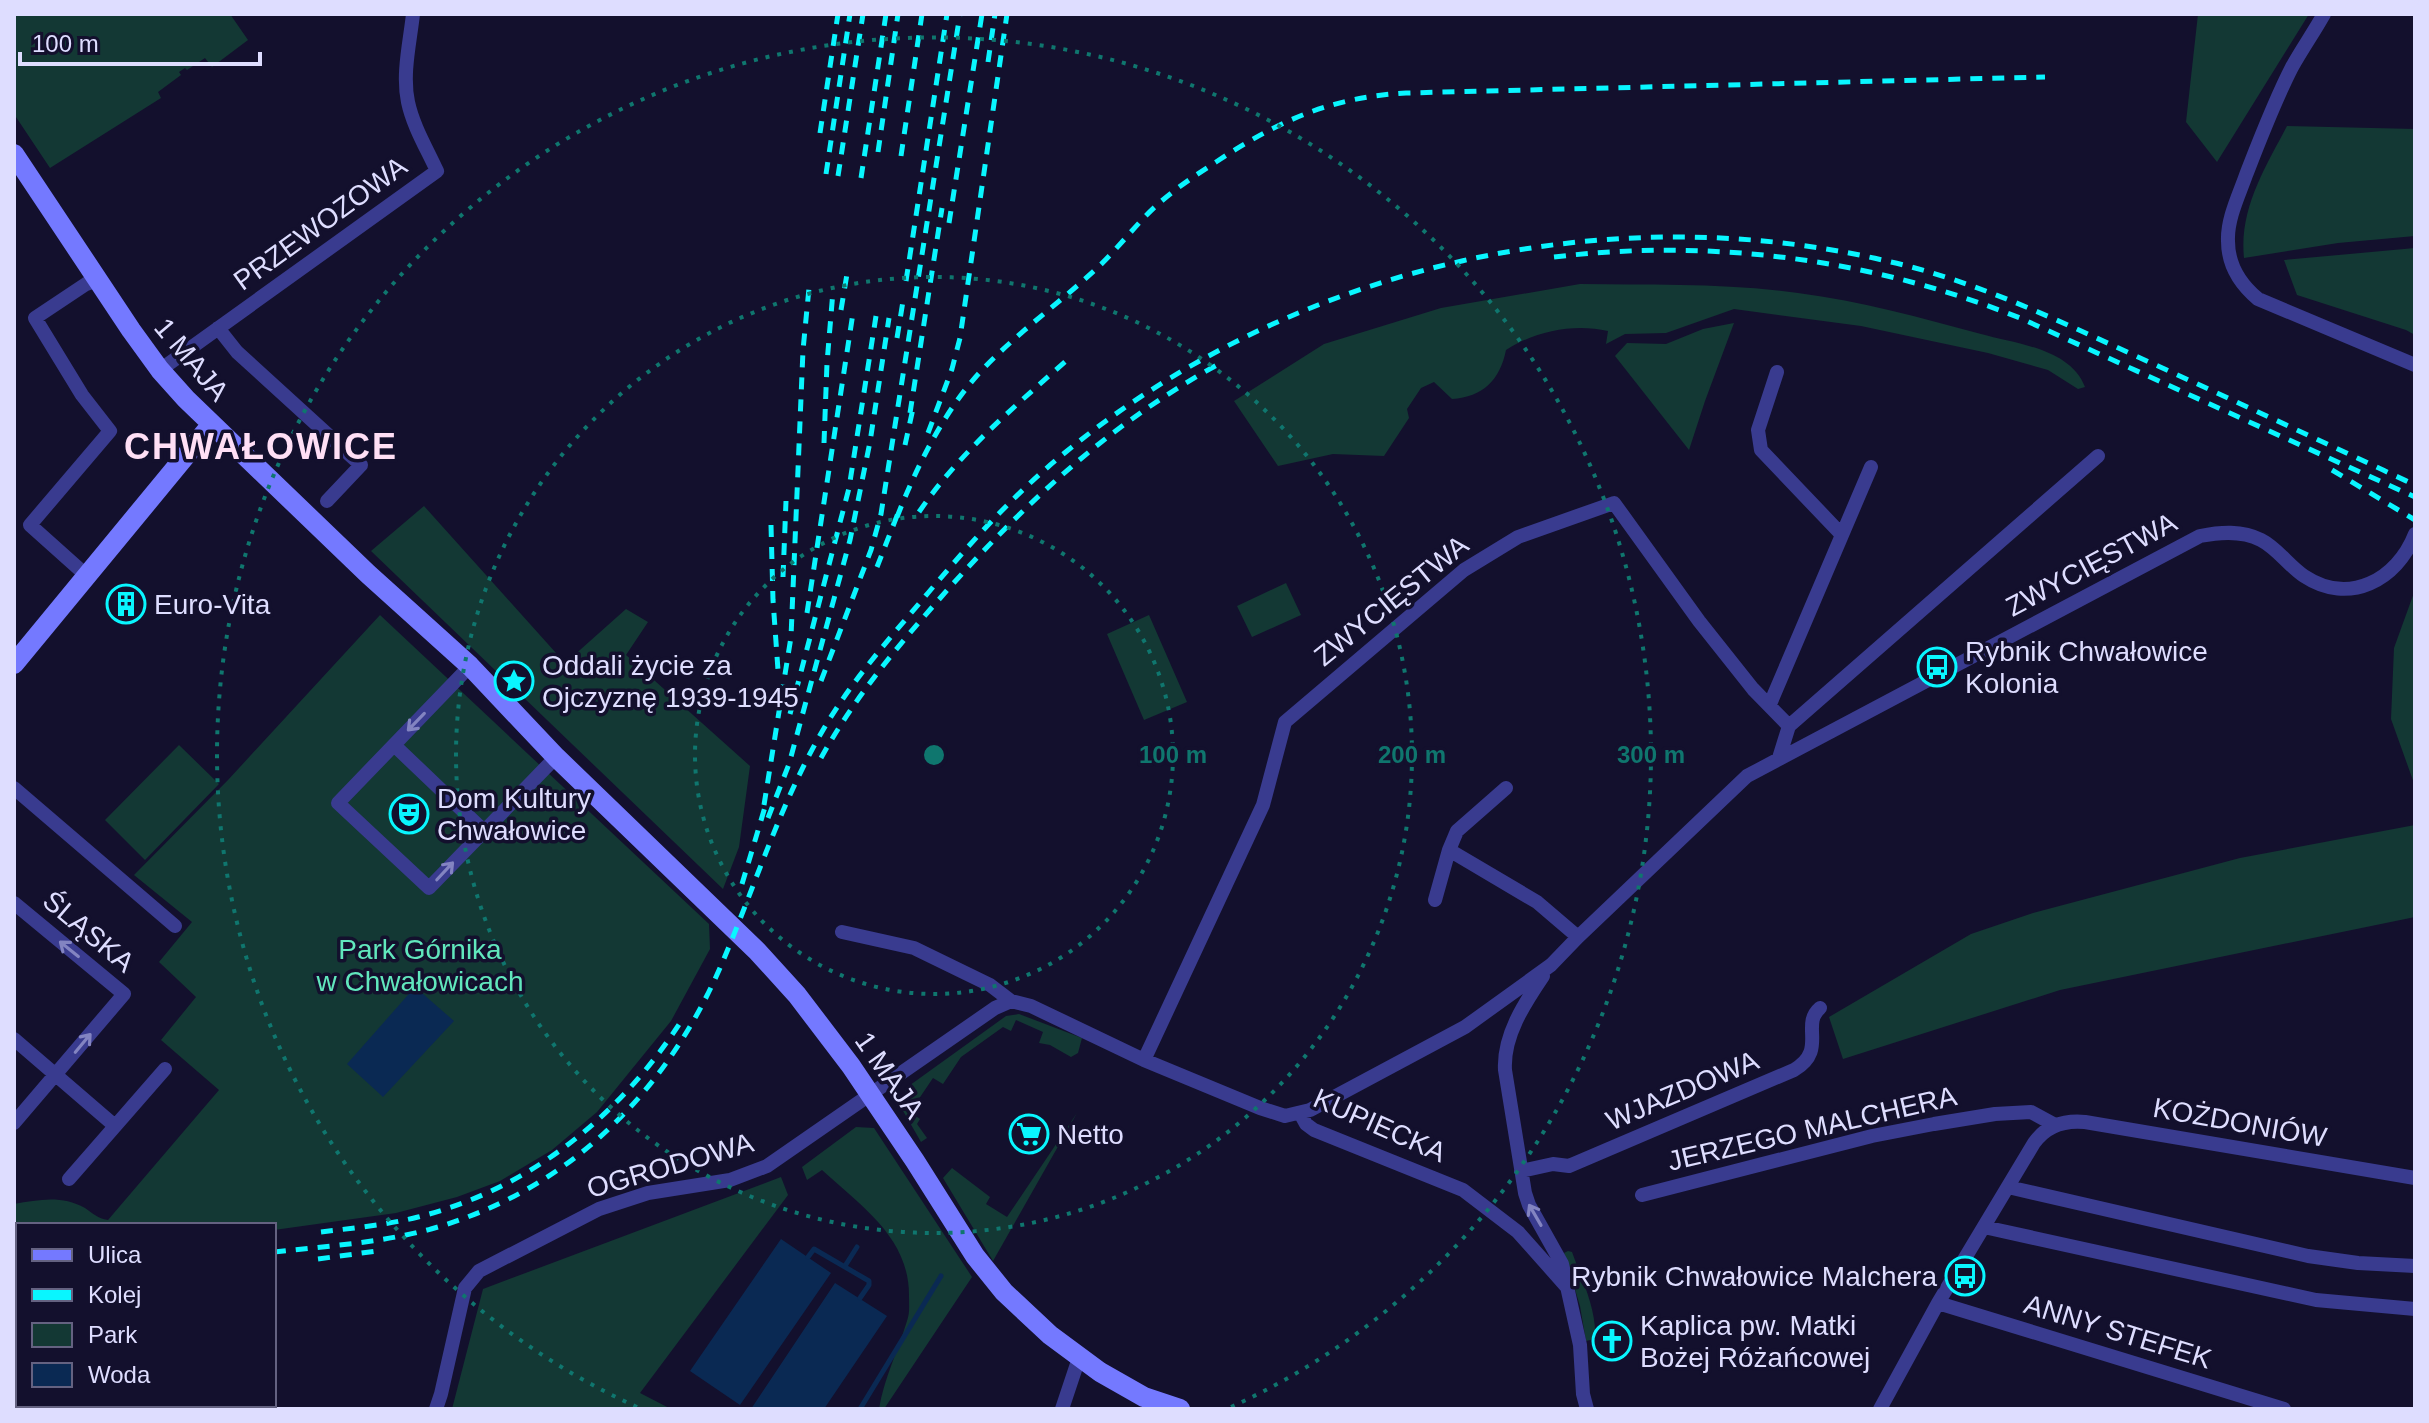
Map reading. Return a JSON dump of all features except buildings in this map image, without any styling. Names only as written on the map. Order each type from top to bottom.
[{"type":"main road","name":"1 MAJA","points":[[14,154],[160,370],[211,425],[470,666],[556,757],[757,951],[807,1007],[871,1096],[975,1256],[1004,1292],[1079,1358],[1144,1397],[1180,1409]]},
{"type":"main road","points":[[14,664],[211,425]]},
{"type":"street","name":"PRZEWOZOWA","points":[[160,370],[437,171],[408,100],[406,78],[413,14]]},
{"type":"street","points":[[2324,14],[2292,67],[2256,151],[2231,221],[2229,252],[2236,275],[2258,299],[2415,365]]},
{"type":"street","points":[[87,576],[30,525],[110,431],[82,395],[35,318],[86,284],[98,280]]},
{"type":"street","points":[[218,328],[237,352],[361,465],[327,501]]},
{"type":"street","points":[[1777,372],[1758,430],[1761,450],[1842,535]]},
{"type":"street","name":"ZWYCIĘSTWA","points":[[1144,1060],[1263,805],[1285,722],[1464,570],[1518,537],[1614,503],[1699,621],[1753,689],[1789,726],[2098,456]]},
{"type":"street","points":[[1770,704],[1871,467]]},
{"type":"street","name":"ZWYCIĘSTWA","points":[[1300,1113],[1323,1104],[1465,1027],[1551,965],[1747,776],[2200,536],[2219,532],[2251,536],[2263,541],[2308,579],[2347,589],[2366,585],[2387,575],[2406,554],[2415,534]]},
{"type":"street","points":[[470,666],[338,803],[429,888],[556,757]]},
{"type":"street","points":[[1779,758],[1789,726]]},
{"type":"street","points":[[394,745],[483,830]]},
{"type":"street","points":[[14,788],[175,926]]},
{"type":"street","points":[[1435,900],[1457,831],[1506,788]]},
{"type":"street","points":[[1449,850],[1537,902],[1578,937]]},
{"type":"street","name":"ŚLĄSKA","points":[[14,903],[124,994],[14,1123]]},
{"type":"street","name":"KUPIECKA","points":[[842,932],[914,948],[990,985],[1011,1001],[1024,1003],[1144,1060],[1277,1114],[1292,1116],[1300,1113],[1314,1130],[1463,1190],[1518,1232],[1566,1286]]},
{"type":"street","points":[[1551,965],[1515,1025],[1506,1050],[1505,1070],[1529,1205],[1562,1264],[1580,1345],[1584,1404]]},
{"type":"street","points":[[871,1096],[995,1008],[1011,1001]]},
{"type":"street","name":"WJAZDOWA","points":[[1521,1171],[1553,1164],[1569,1166],[1798,1068],[1811,1054],[1813,1017],[1820,1008]]},
{"type":"street","points":[[14,1039],[115,1126]]},
{"type":"street","points":[[69,1179],[165,1069]]},
{"type":"street","name":"OGRODOWA","points":[[436,1409],[465,1288],[479,1271],[599,1209],[648,1193],[730,1180],[767,1166],[871,1096]]},
{"type":"street","name":"JERZEGO MALCHERA","points":[[1642,1195],[1872,1136],[1949,1121],[2031,1112],[2055,1125]]},
{"type":"street","name":"KOŻDONIÓW","points":[[2055,1125],[2085,1122],[2415,1178]]},
{"type":"street","points":[[1880,1409],[1938,1303],[2008,1187],[2039,1137],[2055,1125]]},
{"type":"street","points":[[2008,1187],[2308,1256],[2415,1266]]},
{"type":"street","points":[[1984,1227],[2316,1300],[2415,1309]]},
{"type":"street","name":"ANNY STEFEK","points":[[1938,1303],[2284,1409]]},
{"type":"street","points":[[1062,1409],[1079,1358]]},
{"type":"green space","points":[[14,14],[230,14],[248,40],[212,67],[205,58],[187,70],[185,68],[179,72],[181,75],[158,92],[161,98],[50,168],[14,114]]},
{"type":"green space","points":[[2198,14],[2309,14],[2217,162],[2186,122]]},
{"type":"green space","points":[[2287,126],[2415,129],[2415,236],[2338,243],[2244,258],[2246,223],[2255,189]]},
{"type":"green space","points":[[2415,248],[2415,335],[2297,295],[2284,260]]},
{"type":"green space","points":[[1580,284],[1744,288],[1845,301],[2040,350],[2067,364],[2078,374],[2085,387],[2078,389],[2048,370],[1988,353],[1861,326],[1734,309],[1666,333],[1625,334],[1606,344],[1608,331],[1582,328],[1555,330],[1517,343],[1506,350],[1494,378],[1473,395],[1452,399],[1434,382],[1421,388],[1407,409],[1409,418],[1384,456],[1333,454],[1278,466],[1234,401],[1324,344],[1441,308]]},
{"type":"green space","points":[[1734,323],[1689,450],[1615,356],[1627,343],[1666,344],[1703,329]]},
{"type":"green space","points":[[424,506],[556,653],[556,660],[562,666],[626,609],[648,622],[626,655],[750,766],[739,847],[723,889],[371,551]]},
{"type":"green space","points":[[1286,583],[1301,615],[1252,637],[1237,606]]},
{"type":"green space","points":[[2415,590],[2415,786],[2391,719],[2394,648]]},
{"type":"green space","name":"Park Górnika w Chwałowicach","points":[[380,615],[709,924],[710,949],[671,1021],[597,1112],[552,1150],[500,1181],[457,1197],[396,1213],[276,1230],[276,1223],[16,1223],[14,1243],[14,1204],[67,1201],[108,1220],[219,1090],[161,1040],[196,997],[159,962],[192,922],[134,875],[228,780]]},
{"type":"green space","points":[[1149,615],[1187,702],[1144,720],[1107,634]]},
{"type":"green space","points":[[179,745],[219,784],[145,860],[105,820]]},
{"type":"green space","points":[[2415,825],[2415,917],[2060,990],[1843,1059],[1829,1017],[1971,934],[2033,913],[2240,858]]},
{"type":"green space","points":[[1019,1014],[1082,1038],[1078,1053],[1071,1057],[1050,1045],[1039,1043],[1043,1032],[1016,1020],[1011,1031],[1003,1027],[961,1057],[943,1084],[933,1078],[910,1112],[920,1119],[917,1124],[927,1138],[921,1142],[902,1109],[906,1088],[1006,1016]]},
{"type":"green space","points":[[1077,1113],[993,1261],[943,1178],[952,1168],[990,1197],[986,1204],[1007,1217]]},
{"type":"green space","points":[[856,1127],[874,1128],[972,1277],[884,1409],[879,1409],[881,1398],[909,1312],[907,1276],[901,1257],[881,1225],[853,1197],[822,1170],[807,1180],[802,1167]]},
{"type":"green space","points":[[781,1177],[788,1195],[640,1393],[671,1409],[452,1409],[483,1289]]},
{"type":"green space","points":[[1572,1252],[1588,1295],[1594,1317],[1595,1339],[1586,1341],[1580,1306],[1564,1253]]},
{"type":"water","points":[[415,987],[454,1021],[383,1097],[347,1064]]},
{"type":"water","points":[[781,1239],[831,1273],[740,1405],[690,1371]]},
{"type":"water","points":[[835,1283],[887,1316],[824,1409],[751,1409]]},
{"type":"waterway","points":[[845,1266],[857,1247]]},
{"type":"waterway","points":[[808,1257],[814,1249],[869,1281],[860,1298]]},
{"type":"waterway","points":[[860,1409],[941,1276]]},
{"type":"railway","points":[[820,133],[838,14]]},
{"type":"railway","points":[[826,174],[850,14]]},
{"type":"railway","points":[[838,176],[863,14]]},
{"type":"railway","points":[[861,178],[886,14]]},
{"type":"railway","points":[[878,152],[898,14]]},
{"type":"railway","points":[[901,156],[922,14]]},
{"type":"railway","points":[[906,281],[947,14]]},
{"type":"railway","points":[[821,681],[871,550],[881,514],[960,14]]},
{"type":"railway","points":[[949,223],[982,14]]},
{"type":"railway","points":[[988,62],[995,14]]},
{"type":"railway","points":[[928,433],[960,338],[1007,14]]},
{"type":"railway","points":[[897,517],[913,478],[943,421],[994,357],[1095,270],[1171,193],[1261,134],[1306,114],[1353,100],[1406,93],[2045,77]]},
{"type":"railway","points":[[910,413],[942,208]]},
{"type":"railway","points":[[276,1252],[392,1238],[481,1212],[528,1189],[570,1161],[608,1129],[643,1093],[674,1052],[700,1008],[723,961],[782,814],[823,730],[872,659],[961,555],[1048,467],[1155,387],[1251,334],[1352,292],[1457,262],[1565,243],[1674,237],[1784,243],[1891,262],[1955,280],[2047,316],[2415,485]]},
{"type":"railway","points":[[1554,257],[1673,250],[1732,252],[1791,258],[1907,281],[2020,318],[2415,497]]},
{"type":"railway","points":[[841,310],[847,274]]},
{"type":"railway","points":[[764,805],[791,637],[803,350],[809,288]]},
{"type":"railway","points":[[824,443],[833,291]]},
{"type":"railway","points":[[897,338],[904,295]]},
{"type":"railway","points":[[807,613],[853,313]]},
{"type":"railway","points":[[790,714],[849,488],[876,316]]},
{"type":"railway","points":[[768,818],[789,764],[850,540],[870,442],[889,318]]},
{"type":"railway","points":[[919,512],[970,450],[1067,360]]},
{"type":"railway","points":[[821,758],[862,694],[893,654],[973,562],[1036,498],[1140,413],[1217,365]]},
{"type":"railway","points":[[905,445],[914,404]]},
{"type":"railway","points":[[2332,470],[2415,520]]},
{"type":"railway","points":[[783,577],[786,501]]},
{"type":"railway","points":[[877,567],[900,508]]},
{"type":"railway","points":[[771,525],[778,670]]},
{"type":"railway","points":[[742,884],[765,807]]},
{"type":"railway","points":[[321,1232],[418,1217],[498,1188],[534,1168],[601,1117],[657,1055],[682,1020]]},
{"type":"railway","points":[[318,1259],[377,1251]]},
{"type":"place","name":"Euro-Vita","points":[[126,604]]},
{"type":"place","name":"Rybnik Chwałowice Kolonia","points":[[1937,667]]},
{"type":"place","name":"Oddali życie za Ojczyznę 1939-1945","points":[[514,681]]},
{"type":"place","name":"Dom Kultury Chwałowice","points":[[409,814]]},
{"type":"place","name":"Netto","points":[[1029,1134]]},
{"type":"place","name":"Rybnik Chwałowice Malchera","points":[[1965,1276]]},
{"type":"place","name":"Kaplica pw. Matki Bożej Różańcowej","points":[[1612,1341]]},
{"type":"district","name":"CHWAŁOWICE","points":[[261,446]]}]
